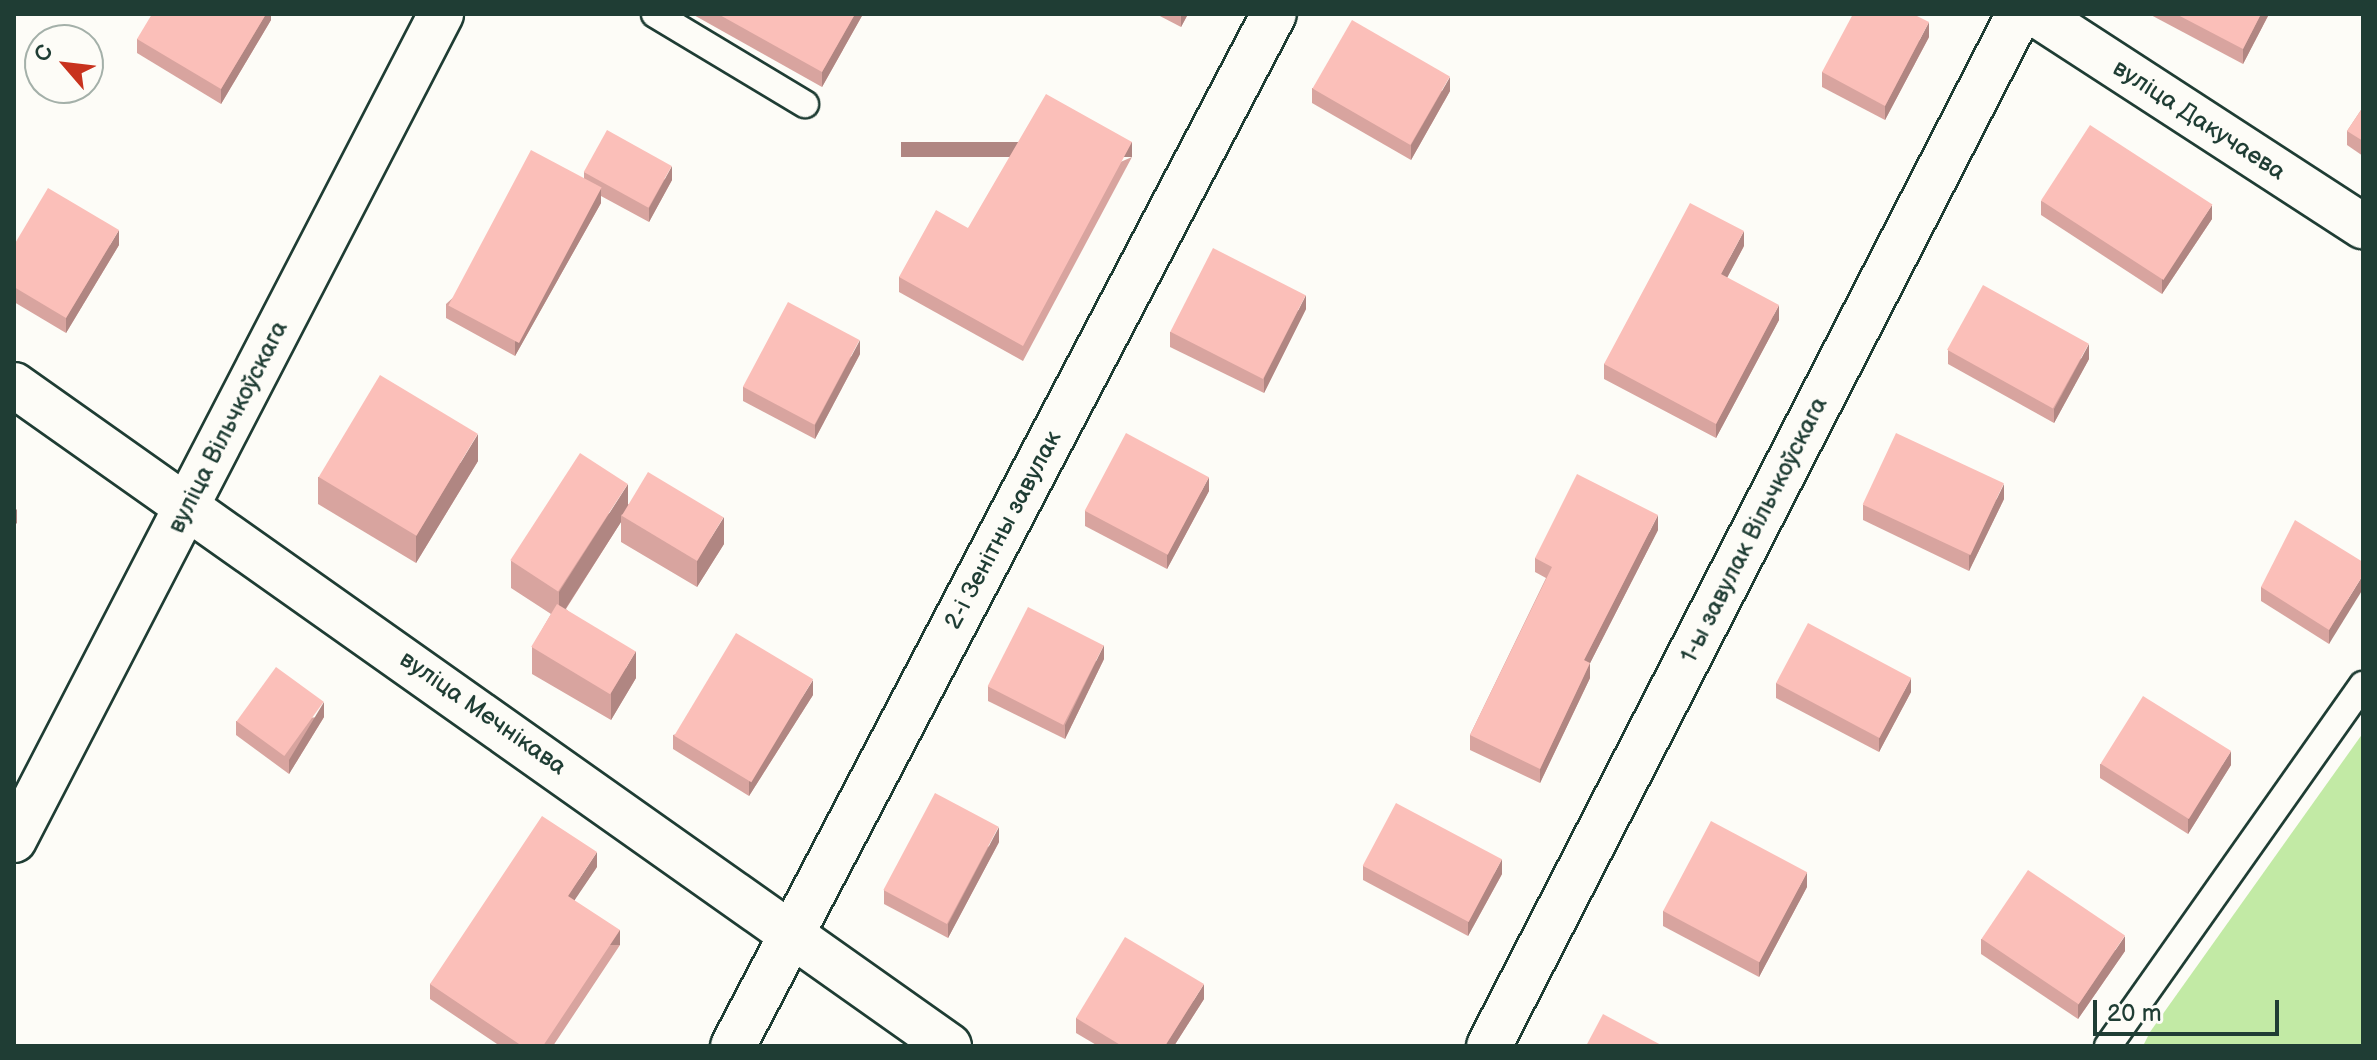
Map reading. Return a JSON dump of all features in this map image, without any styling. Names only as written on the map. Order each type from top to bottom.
[{"type":"street","name":"вуліца Вільчкоўскага","points":[[14,840],[441,14]]},
{"type":"street","name":"2-і Зенітны завулак","points":[[733,1046],[1274,14]]},
{"type":"street","name":"1-ы завулак Вільчкоўскага","points":[[1489,1046],[2019,14]]},
{"type":"street","name":"вуліца Дакучаева","points":[[2036,14],[2363,226]]},
{"type":"street","name":"вуліца Мечнікава","points":[[14,385],[793,931],[949,1046]]},
{"type":"lane","points":[[655,14],[805,104]]},
{"type":"lane","points":[[2108,1046],[2363,685]]},
{"type":"green space","points":[[2363,733],[2363,1046],[2143,1046],[2150,1032]]},
{"type":"building","points":[[152,14],[266,14],[221,89],[137,39]]},
{"type":"building","points":[[718,14],[855,14],[822,72]]},
{"type":"building","points":[[1853,14],[1913,14],[1929,22],[1885,106],[1822,72]]},
{"type":"building","points":[[2176,14],[2261,14],[2243,49]]},
{"type":"building","points":[[1352,20],[1450,76],[1410,145],[1312,88]]},
{"type":"building","points":[[1046,94],[1132,142],[1023,346],[899,277],[936,210],[968,228]]},
{"type":"building","points":[[2363,107],[2363,141],[2347,131]]},
{"type":"building","points":[[2090,125],[2212,205],[2163,280],[2041,200]]},
{"type":"building","points":[[607,130],[672,166],[648,208],[584,172]]},
{"type":"building","points":[[531,150],[602,188],[519,343],[448,305]]},
{"type":"building","points":[[48,188],[119,230],[66,318],[14,287],[14,245]]},
{"type":"building","points":[[1690,203],[1744,231],[1721,274],[1779,305],[1716,424],[1604,364]]},
{"type":"building","points":[[1213,248],[1306,295],[1263,379],[1170,332]]},
{"type":"building","points":[[1983,285],[2089,344],[2053,408],[1947,350]]},
{"type":"building","points":[[788,302],[860,340],[814,425],[743,387]]},
{"type":"building","points":[[380,375],[478,434],[416,536],[319,477]]},
{"type":"building","points":[[1126,433],[1209,477],[1168,555],[1085,511]]},
{"type":"building","points":[[1896,433],[2004,483],[1970,555],[1863,505]]},
{"type":"building","points":[[580,453],[628,484],[558,591],[510,560]]},
{"type":"building","points":[[648,472],[723,517],[697,561],[622,516]]},
{"type":"building","points":[[1577,474],[1658,515],[1584,660],[1590,663],[1540,769],[1470,735],[1552,567],[1535,558]]},
{"type":"building","points":[[2295,520],[2363,562],[2363,575],[2329,630],[2261,587]]},
{"type":"building","points":[[557,604],[636,651],[610,694],[531,647]]},
{"type":"building","points":[[1028,607],[1104,646],[1063,725],[988,686]]},
{"type":"building","points":[[1808,623],[1911,678],[1879,738],[1776,683]]},
{"type":"building","points":[[736,633],[813,679],[751,782],[674,736]]},
{"type":"building","points":[[276,667],[324,702],[284,756],[237,721]]},
{"type":"building","points":[[2143,696],[2231,751],[2189,819],[2101,764]]},
{"type":"building","points":[[935,793],[999,827],[947,924],[883,890]]},
{"type":"building","points":[[1396,803],[1502,859],[1469,922],[1363,866]]},
{"type":"building","points":[[542,816],[597,852],[568,896],[620,930],[543,1046],[522,1046],[430,984]]},
{"type":"building","points":[[1711,821],[1807,872],[1759,962],[1663,911]]},
{"type":"building","points":[[2028,870],[2125,935],[2079,1004],[1982,939]]},
{"type":"building","points":[[1125,937],[1204,984],[1165,1046],[1122,1046],[1076,1018]]},
{"type":"building","points":[[1603,1014],[1663,1046],[1586,1046]]}]
